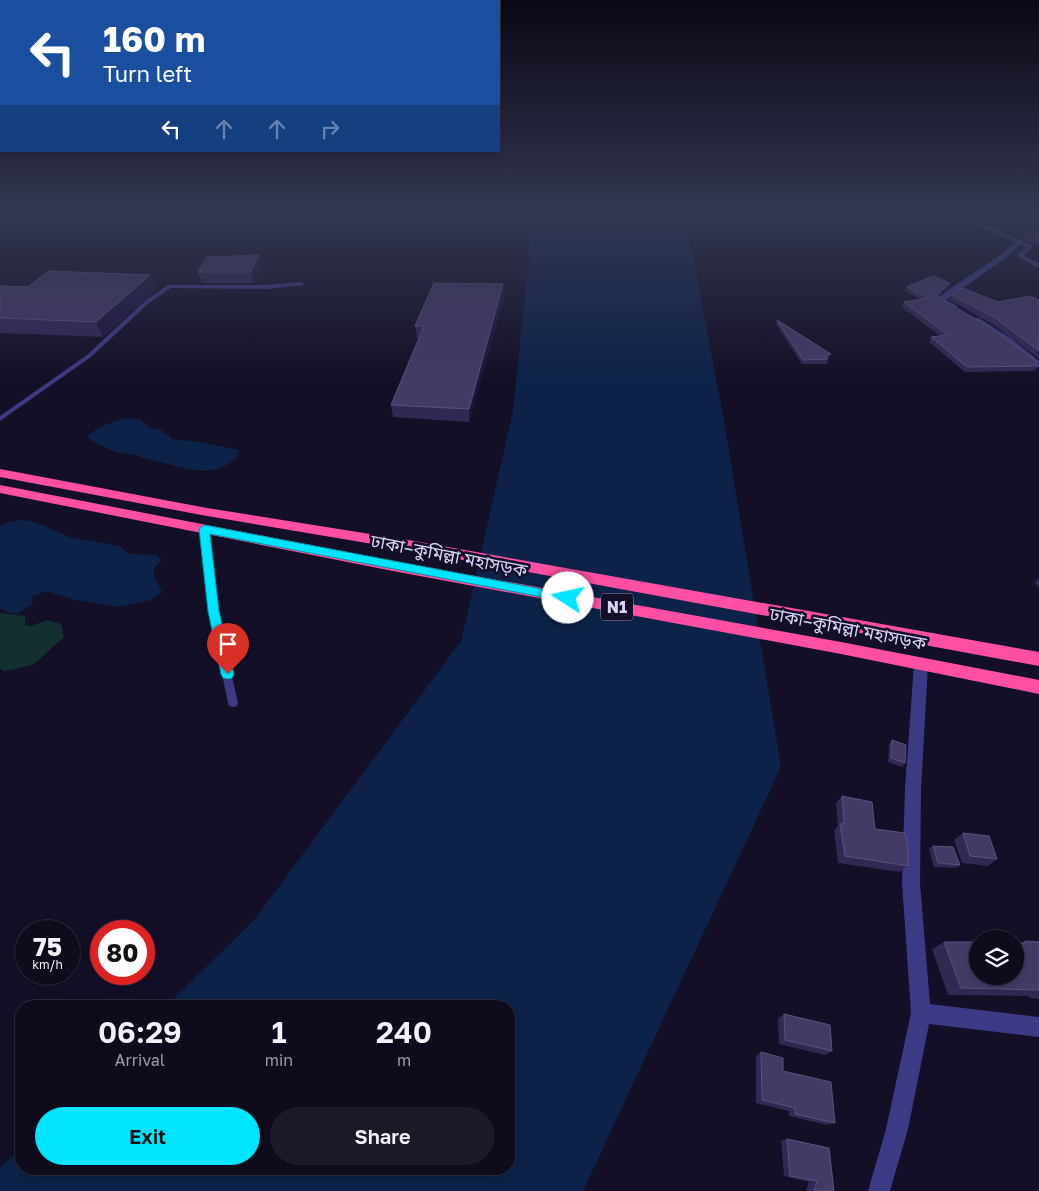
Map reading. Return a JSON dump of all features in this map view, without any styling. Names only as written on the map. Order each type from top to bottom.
[{"type":"highway","name":"ঢাকা–কুমিল্লা মহাসড়ক","points":[[0,473],[207,512],[414,546],[1039,659]]},
{"type":"highway","name":"ঢাকা–কুমিল্লা মহাসড়ক","points":[[0,489],[393,566],[841,648],[1039,687]]},
{"type":"street","points":[[982,270],[955,287],[941,300],[990,328],[1039,365]]},
{"type":"street","points":[[879,1191],[897,1129],[921,1013],[911,883],[913,789],[921,664]]},
{"type":"street","points":[[921,1013],[1039,1027]]},
{"type":"lane","points":[[0,419],[88,356],[147,302],[170,286],[267,287],[301,284]]},
{"type":"lane","points":[[204,529],[213,611],[233,702]]},
{"type":"green space","points":[[0,613],[25,616],[25,625],[31,626],[47,620],[61,624],[64,637],[33,665],[4,671],[0,668]]},
{"type":"water","points":[[527,270],[695,270],[723,415],[781,767],[583,1191],[0,1191],[0,1168],[15,1154],[15,1175],[515,1175],[515,1000],[172,1000],[254,920],[461,641],[513,411]]},
{"type":"water","points":[[129,418],[140,420],[150,428],[161,430],[174,440],[195,441],[239,450],[238,455],[228,464],[217,469],[192,469],[178,467],[138,455],[116,452],[89,440],[88,435],[97,429]]},
{"type":"water","points":[[19,520],[45,526],[69,537],[119,546],[130,554],[157,555],[161,560],[155,567],[153,574],[162,592],[151,600],[119,607],[76,600],[46,591],[33,596],[32,605],[17,614],[6,612],[0,608],[0,527],[9,522]]},
{"type":"building","points":[[199,270],[252,270],[251,272],[198,272]]},
{"type":"building","points":[[48,271],[150,275],[96,322],[0,318],[0,286],[28,287]]},
{"type":"building","points":[[933,276],[950,283],[938,294],[938,297],[989,327],[1038,362],[1034,363],[1038,366],[967,367],[931,337],[948,335],[904,302],[928,298],[907,287]]},
{"type":"building","points":[[434,283],[503,284],[469,409],[391,405],[424,326],[415,326]]},
{"type":"building","points":[[962,288],[998,302],[1031,296],[1039,299],[1039,351],[997,319],[952,295]]},
{"type":"building","points":[[777,320],[831,354],[826,356],[828,359],[803,360]]},
{"type":"building","points":[[892,740],[906,745],[905,763],[891,758]]},
{"type":"building","points":[[842,796],[872,802],[875,829],[905,833],[908,846],[908,866],[845,856],[840,824],[844,824]]},
{"type":"building","points":[[963,833],[989,836],[997,859],[970,856]]},
{"type":"building","points":[[933,846],[953,847],[960,865],[938,863]]},
{"type":"building","points":[[1025,941],[1039,942],[1039,990],[961,988],[944,942],[969,942],[969,985],[1024,985],[1024,943],[1026,943]]},
{"type":"building","points":[[784,1014],[830,1025],[832,1051],[785,1040]]},
{"type":"building","points":[[761,1052],[783,1058],[783,1071],[831,1082],[835,1123],[795,1114],[795,1108],[762,1100]]},
{"type":"building","points":[[787,1139],[829,1148],[834,1191],[814,1191],[817,1181],[790,1176]]},
{"type":"route","points":[[228,674],[213,611],[204,529],[568,598]]}]
